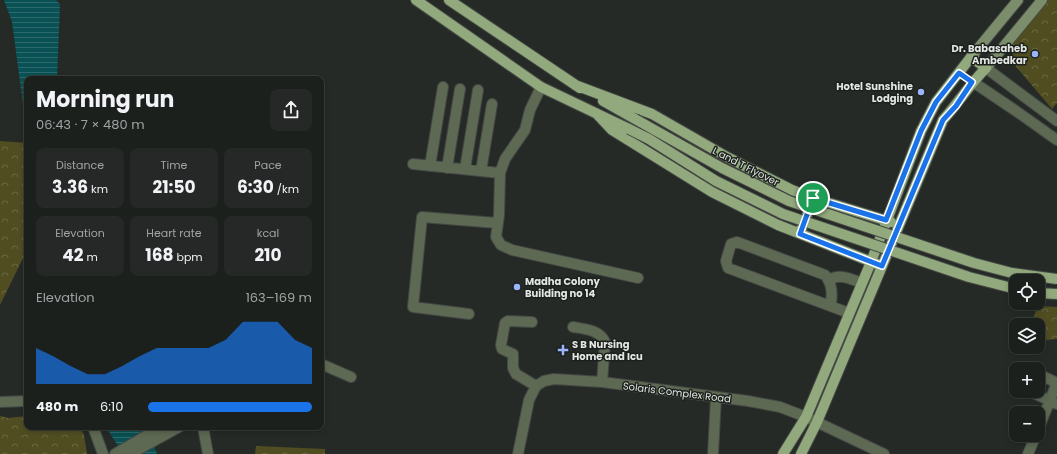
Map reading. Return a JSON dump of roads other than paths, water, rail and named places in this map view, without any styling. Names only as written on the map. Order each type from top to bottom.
[{"type":"main road","points":[[416,0],[541,87],[649,139],[716,181],[783,214],[969,277],[1009,287]]},
{"type":"main road","points":[[450,0],[575,85],[652,114],[727,157],[792,190],[899,225]]},
{"type":"main road","points":[[783,454],[806,417],[871,262],[921,131],[936,102],[1018,0]]},
{"type":"main road","points":[[801,454],[817,422],[943,120],[956,106],[972,82],[986,68],[1042,0]]},
{"type":"main road","points":[[971,58],[986,68]]},
{"type":"main road","points":[[959,73],[972,82]]},
{"type":"main road","name":"L and T Flyover","points":[[575,85],[722,168],[789,201],[974,262],[1012,273],[1057,279]]},
{"type":"main road","points":[[596,113],[612,130],[712,192],[778,225],[882,266]]},
{"type":"main road","points":[[800,234],[813,198]]},
{"type":"main road","points":[[1045,293],[1057,294]]},
{"type":"street","points":[[986,68],[1057,121]]},
{"type":"street","points":[[972,82],[1057,140]]},
{"type":"street","points":[[430,166],[443,87]]},
{"type":"street","points":[[541,87],[530,110],[525,130],[505,159],[500,172],[499,216],[496,237],[500,245],[512,250],[638,278]]},
{"type":"street","points":[[447,168],[460,89]]},
{"type":"street","points":[[465,169],[478,90]]},
{"type":"street","points":[[481,171],[492,104]]},
{"type":"street","points":[[413,164],[500,172]]},
{"type":"street","points":[[469,314],[413,307],[422,217],[497,223]]},
{"type":"street","points":[[831,306],[832,290],[825,275],[737,242],[731,244],[726,261],[728,268],[849,313]]},
{"type":"street","points":[[828,280],[835,276],[842,276],[862,284]]},
{"type":"street","points":[[518,454],[529,400],[536,386],[516,374],[513,354],[502,349],[501,346],[505,323],[508,321],[532,322]]},
{"type":"street","points":[[573,327],[591,330],[604,338],[606,342],[602,382]]},
{"type":"street","points":[[324,365],[351,377]]},
{"type":"street","points":[[1045,378],[1056,383],[1051,405],[1045,417]]},
{"type":"street","name":"Solaris Complex Road","points":[[536,386],[544,381],[554,379],[602,382],[748,401],[780,407],[806,417],[884,454]]},
{"type":"street","points":[[713,454],[716,397]]},
{"type":"street","points":[[1040,398],[1051,405]]},
{"type":"street","points":[[0,402],[24,401]]},
{"type":"street","points":[[94,430],[103,454]]},
{"type":"street","points":[[116,454],[156,430]]},
{"type":"street","points":[[130,454],[174,430]]},
{"type":"street","points":[[204,430],[208,454]]},
{"type":"street","points":[[1028,454],[1033,442]]},
{"type":"water","points":[[4,0],[56,0],[60,4],[57,76],[24,76],[24,112],[12,22]]},
{"type":"water","points":[[108,430],[148,430],[157,454],[123,454]]},
{"type":"place","name":"Dr. Babasaheb Ambedkar","points":[[1035,54]]},
{"type":"place","name":"Hotel Sunshine Lodging","points":[[921,92]]},
{"type":"place","name":"Madha Colony Building no 14","points":[[517,287]]},
{"type":"place","name":"S B Nursing Home and Icu","points":[[563,350]]}]
